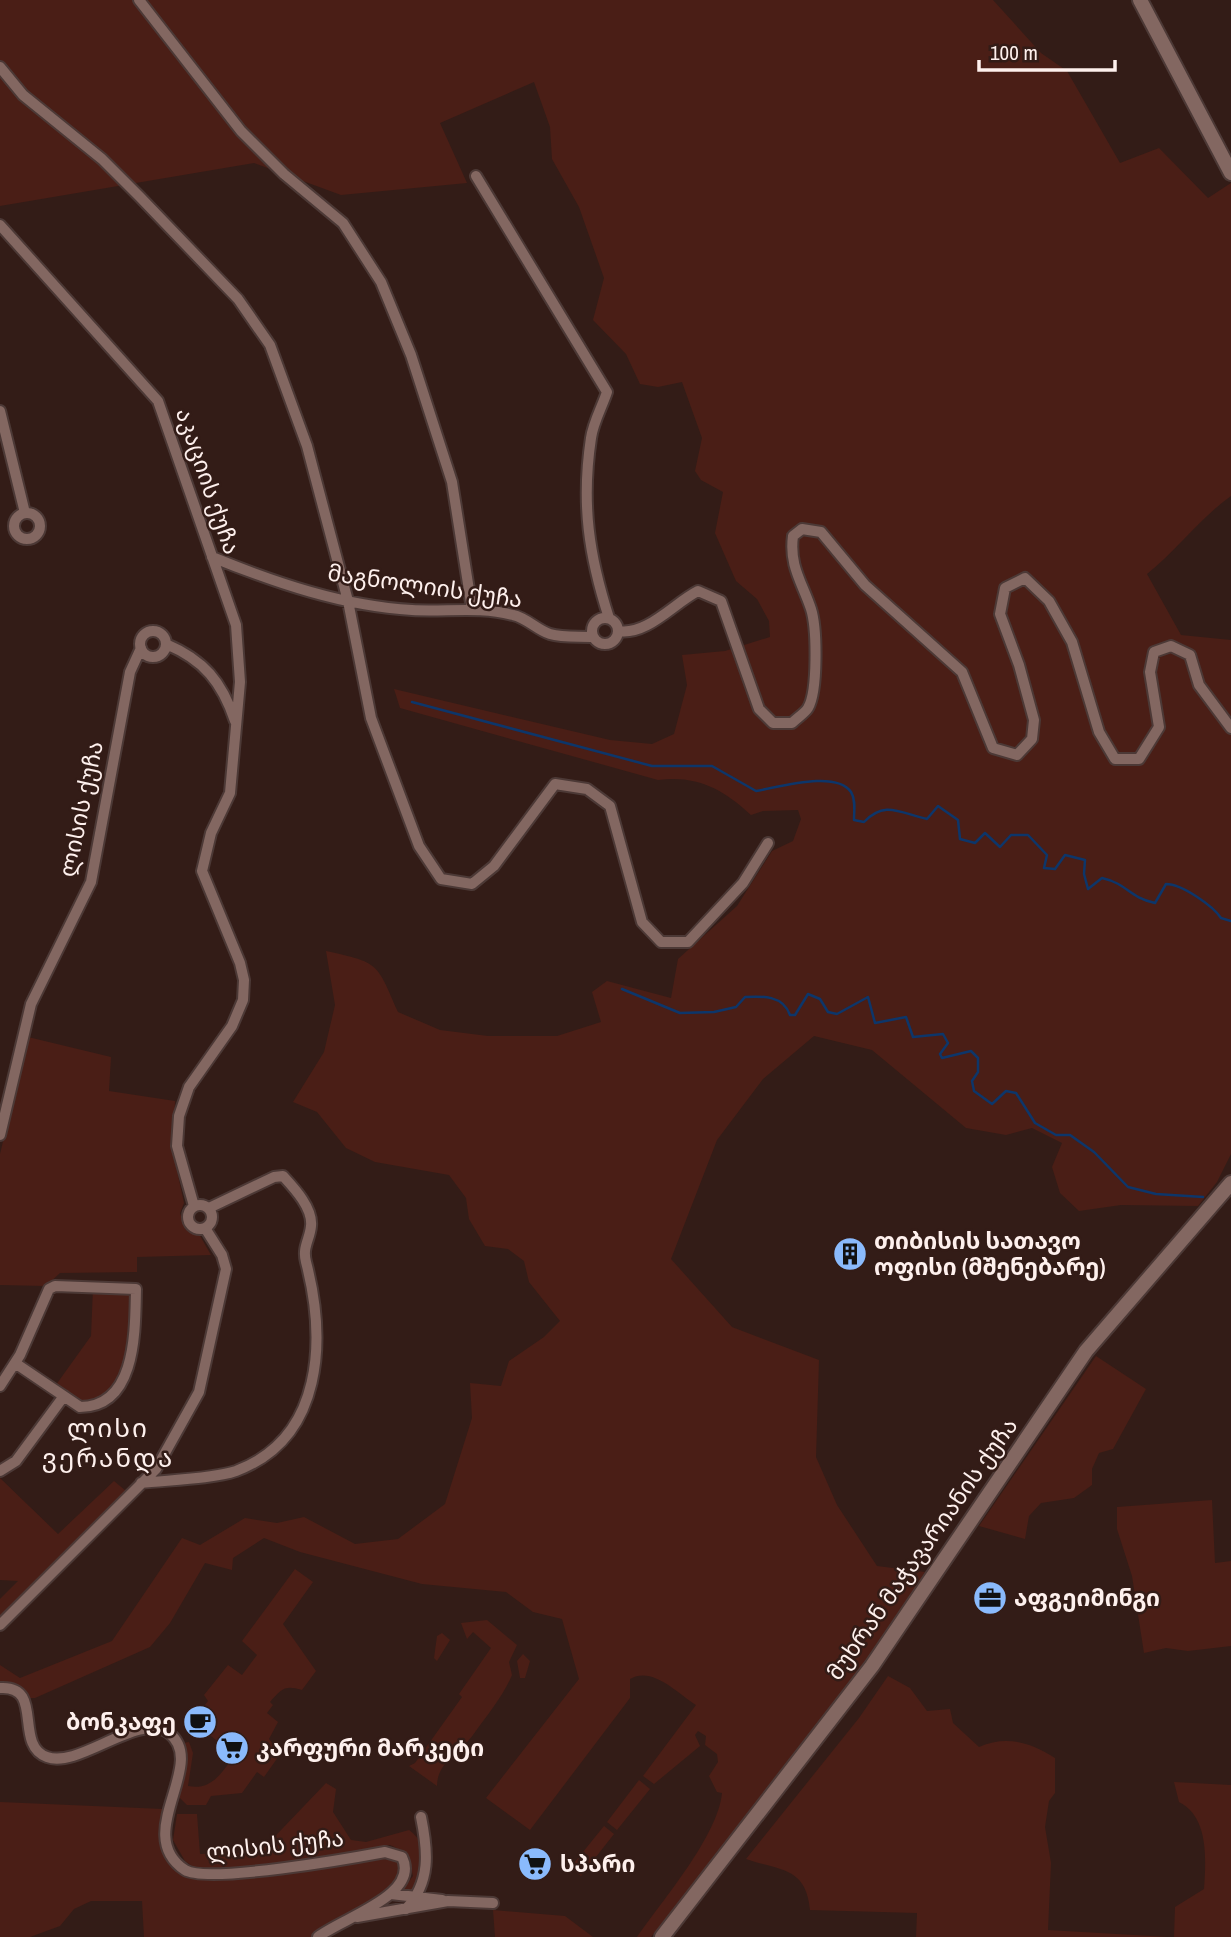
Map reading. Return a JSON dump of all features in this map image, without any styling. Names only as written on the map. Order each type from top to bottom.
[{"type":"main road","points":[[1140,0],[1231,173]]},
{"type":"main road","name":"მუხრან მაჭავარიანის ქუჩა","points":[[662,1937],[872,1665],[1086,1351],[1228,1183]]},
{"type":"street","points":[[139,0],[241,131],[285,174],[343,223],[381,282],[411,355],[452,482],[472,609]]},
{"type":"street","points":[[0,67],[23,95],[102,159],[250,314],[284,378],[307,446],[348,601],[370,718],[419,846],[441,879],[472,884],[494,866],[555,784],[587,789],[610,806],[642,922],[661,942],[688,942],[743,883],[768,843]]},
{"type":"street","points":[[476,176],[607,392],[591,436],[587,518],[592,566],[609,618],[618,631],[615,639],[608,643],[599,643],[593,637],[592,628],[596,621],[609,618]]},
{"type":"street","name":"აკაციის ქუჩა","points":[[0,225],[158,401],[236,625],[240,682],[236,723]]},
{"type":"street","points":[[0,411],[25,513]]},
{"type":"street","points":[[618,631],[629,633],[668,612],[683,598],[698,591],[721,601],[759,709],[772,723],[792,723],[809,707],[817,648],[811,611],[793,568],[790,553],[793,536],[802,529],[821,532],[865,585],[962,672],[993,748],[1017,755],[1032,739],[1034,720],[1019,665],[1000,614],[1005,588],[1025,578],[1049,601],[1072,642],[1099,732],[1115,759],[1139,759],[1159,727],[1150,672],[1154,652],[1171,646],[1190,656],[1199,685],[1231,728]]},
{"type":"street","name":"მაგნოლიის ქუჩა","points":[[212,556],[274,582],[348,601],[411,610],[472,609],[513,615],[530,621],[550,634],[593,637]]},
{"type":"street","points":[[166,644],[161,653],[155,656],[148,656],[141,648],[143,637],[153,631],[161,634],[166,644],[187,653],[208,669],[223,689],[236,723],[230,793],[211,833],[202,871],[240,963],[244,980],[243,1000],[232,1026],[189,1087],[179,1116],[177,1146],[194,1206]]},
{"type":"street","name":"ლისის ქუჩა","points":[[0,1135],[31,1004],[91,882],[130,672],[141,648]]},
{"type":"street","points":[[141,1483],[235,1471],[277,1447],[298,1420],[312,1390],[317,1354],[316,1298],[304,1252],[312,1225],[308,1209],[283,1176],[274,1177],[209,1208]]},
{"type":"street","points":[[202,1204],[209,1208],[211,1221],[205,1228],[195,1228],[188,1221],[189,1210],[194,1206],[202,1204]]},
{"type":"street","points":[[0,1625],[156,1469],[200,1392],[226,1269],[222,1255],[205,1228]]},
{"type":"street","points":[[0,1386],[15,1363],[49,1289],[55,1286],[136,1289],[135,1342],[127,1370],[113,1394],[103,1404],[80,1407],[15,1363]]},
{"type":"street","points":[[0,1471],[16,1461],[64,1396]]},
{"type":"street","name":"ლისის ქუჩა","points":[[0,1688],[14,1689],[22,1695],[28,1708],[30,1737],[40,1754],[48,1758],[64,1758],[145,1730],[162,1730],[169,1734],[177,1744],[180,1773],[168,1810],[166,1841],[173,1857],[186,1870],[206,1875],[391,1852],[402,1857],[407,1875],[391,1894]]},
{"type":"street","points":[[406,1909],[417,1896],[427,1864],[421,1818]]},
{"type":"street","points":[[318,1937],[391,1894],[493,1903]]},
{"type":"street","points":[[351,1918],[448,1901]]},
{"type":"shaded area","points":[[0,0],[993,0],[1041,53],[1067,71],[1120,163],[1159,148],[1208,198],[1231,183],[1231,496],[1147,574],[1181,635],[1231,640],[1231,1154],[1217,1182],[1198,1206],[1121,1205],[1079,1211],[1060,1193],[1052,1167],[1062,1143],[1032,1128],[1006,1135],[966,1128],[872,1050],[814,1036],[763,1079],[717,1140],[671,1259],[732,1327],[819,1360],[816,1457],[837,1505],[877,1566],[925,1572],[889,1631],[820,1725],[651,1937],[637,1937],[700,1848],[718,1810],[722,1793],[717,1792],[709,1776],[718,1762],[717,1754],[705,1745],[706,1736],[698,1731],[695,1735],[700,1746],[654,1784],[643,1776],[696,1705],[664,1682],[638,1676],[630,1679],[630,1698],[530,1830],[486,1798],[579,1679],[562,1619],[533,1612],[506,1592],[422,1584],[300,1552],[264,1538],[233,1558],[232,1570],[205,1563],[170,1623],[150,1647],[35,1698],[29,1698],[24,1691],[0,1683],[0,1665],[20,1678],[112,1641],[182,1538],[200,1545],[245,1518],[277,1523],[304,1517],[355,1544],[398,1539],[445,1504],[472,1418],[470,1383],[501,1386],[509,1361],[544,1337],[560,1321],[529,1282],[524,1261],[508,1249],[485,1246],[469,1219],[466,1198],[449,1175],[375,1162],[346,1148],[317,1112],[293,1102],[324,1052],[335,1005],[326,951],[367,962],[380,974],[398,1012],[440,1030],[488,1036],[557,1036],[601,1022],[592,992],[607,981],[671,998],[678,959],[737,906],[772,851],[793,841],[801,819],[798,810],[763,811],[751,815],[720,791],[697,782],[658,780],[400,708],[394,689],[610,740],[652,744],[674,734],[687,685],[682,655],[725,651],[770,637],[769,621],[757,599],[736,581],[715,533],[723,492],[701,480],[695,471],[702,438],[682,382],[658,387],[640,384],[626,354],[593,320],[604,278],[579,207],[552,159],[550,127],[534,82],[440,123],[467,183],[341,195],[254,163],[0,206]]},
{"type":"shaded area","points":[[28,1037],[111,1057],[109,1091],[175,1101],[173,1152],[184,1203],[180,1213],[186,1230],[199,1234],[211,1255],[137,1257],[137,1272],[60,1273],[46,1286],[0,1285],[0,1154]]},
{"type":"shaded area","points":[[93,1288],[136,1289],[135,1342],[113,1394],[92,1407],[53,1389],[91,1336]]},
{"type":"shaded area","points":[[1096,1356],[1146,1389],[1113,1449],[1099,1453],[1092,1469],[1092,1485],[1074,1498],[1041,1503],[1029,1516],[1025,1539],[979,1526]]},
{"type":"shaded area","points":[[0,1478],[58,1534],[114,1481],[126,1491],[0,1617],[0,1599],[18,1581],[0,1580]]},
{"type":"shaded area","points":[[1212,1500],[1215,1563],[1231,1561],[1231,1646],[1188,1651],[1166,1648],[1144,1653],[1132,1576],[1117,1529],[1117,1507]]},
{"type":"shaded area","points":[[295,1569],[313,1582],[283,1624],[316,1671],[302,1690],[284,1689],[270,1702],[273,1705],[267,1713],[278,1722],[269,1739],[281,1753],[264,1777],[257,1772],[242,1793],[211,1796],[206,1805],[187,1805],[178,1796],[185,1769],[183,1743],[189,1742],[193,1753],[188,1786],[204,1786],[210,1783],[221,1774],[235,1755],[192,1721],[208,1701],[204,1695],[228,1665],[242,1675],[257,1655],[242,1641]]},
{"type":"shaded area","points":[[487,1620],[517,1645],[509,1662],[512,1675],[500,1698],[473,1735],[445,1764],[437,1786],[409,1766],[415,1763],[462,1697],[459,1694],[491,1648],[473,1632],[467,1639],[461,1623]]},
{"type":"shaded area","points":[[442,1633],[450,1640],[437,1661],[434,1658],[437,1636]]},
{"type":"shaded area","points":[[523,1654],[530,1661],[525,1678],[520,1678],[517,1661]]},
{"type":"shaded area","points":[[888,1676],[910,1688],[927,1711],[950,1709],[953,1723],[979,1747],[999,1741],[1018,1742],[1055,1758],[1055,1793],[1049,1801],[1045,1827],[1051,1863],[1048,1930],[1168,1937],[916,1937],[917,1913],[810,1910],[808,1896],[797,1878],[781,1869],[746,1859],[859,1718]]},
{"type":"shaded area","points":[[639,1780],[650,1789],[617,1830],[607,1822]]},
{"type":"shaded area","points":[[1174,1782],[1231,1785],[1231,1937],[1174,1937],[1175,1907],[1204,1889],[1205,1852],[1201,1828],[1189,1809],[1179,1802]]},
{"type":"shaded area","points":[[326,1783],[336,1789],[333,1812],[351,1840],[366,1842],[409,1830],[416,1837],[421,1844],[424,1859],[413,1891],[403,1890],[413,1876],[408,1860],[400,1850],[390,1845],[265,1867],[196,1869],[185,1861],[173,1840],[177,1814],[197,1814],[200,1854],[260,1852]]},
{"type":"shaded area","points":[[0,1802],[163,1809],[165,1852],[175,1868],[196,1879],[274,1876],[384,1859],[396,1861],[402,1869],[396,1884],[311,1937],[144,1937],[142,1901],[91,1901],[74,1909],[60,1926],[30,1937],[0,1937]]},
{"type":"shaded area","points":[[604,1826],[614,1834],[581,1876],[570,1868]]},
{"type":"shaded area","points":[[493,1910],[565,1916],[593,1937],[495,1937]]},
{"type":"waterway","points":[[412,702],[652,766],[712,766],[756,791],[807,782],[833,782],[844,785],[851,792],[854,820],[864,822],[879,811],[886,810],[927,819],[938,806],[958,820],[960,839],[975,843],[985,833],[1000,847],[1011,835],[1028,835],[1047,855],[1044,868],[1055,869],[1065,855],[1085,860],[1084,874],[1088,889],[1102,878],[1155,903],[1166,884],[1173,885],[1196,896],[1221,918],[1231,921]]},
{"type":"waterway","points":[[622,989],[680,1013],[714,1012],[736,1007],[745,997],[758,997],[777,1000],[787,1008],[790,1015],[795,1015],[808,994],[820,999],[828,1012],[837,1014],[868,997],[875,1023],[906,1017],[913,1037],[943,1034],[948,1043],[940,1054],[942,1058],[971,1051],[978,1058],[978,1072],[972,1081],[974,1091],[992,1104],[1006,1091],[1016,1093],[1035,1123],[1056,1135],[1070,1135],[1094,1152],[1128,1187],[1156,1194],[1203,1197]]},
{"type":"place","name":"თიბისის სათავო ოფისი (მშენებარე)","points":[[850,1254]]},
{"type":"place","name":"აფგეიმინგი","points":[[990,1598]]},
{"type":"place","name":"ბონკაფე","points":[[200,1722]]},
{"type":"place","name":"კარფური მარკეტი","points":[[232,1748]]},
{"type":"place","name":"სპარი","points":[[535,1864]]},
{"type":"district","name":"ლისი ვერანდა","points":[[108,1443]]}]
